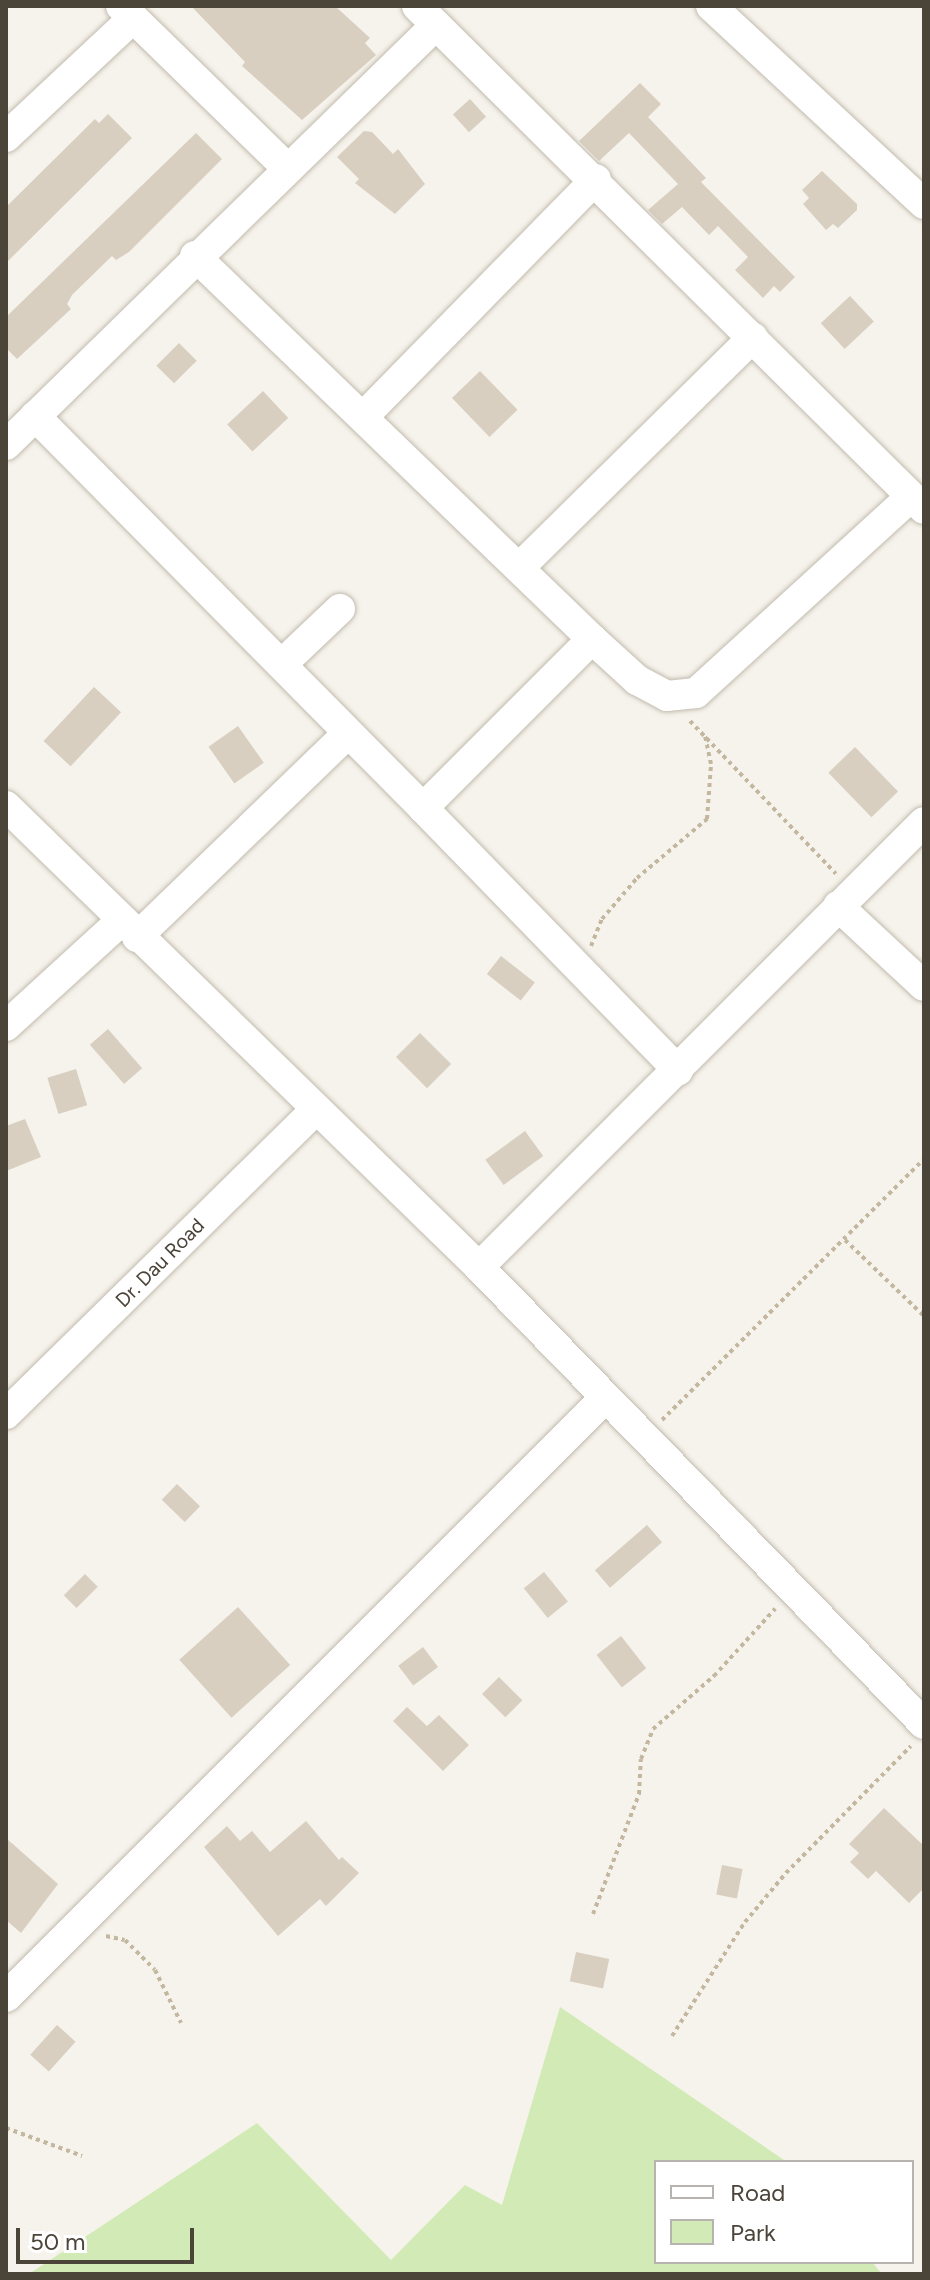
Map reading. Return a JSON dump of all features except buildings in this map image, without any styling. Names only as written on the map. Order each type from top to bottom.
[{"type":"street","points":[[711,6],[924,204]]},
{"type":"street","points":[[6,137],[127,12],[287,168]]},
{"type":"street","points":[[6,445],[195,256],[287,168],[426,16],[596,179],[918,503],[696,693],[667,696],[637,680],[592,639],[365,415],[195,256]]},
{"type":"street","points":[[365,415],[596,179]]},
{"type":"street","points":[[520,567],[753,337]]},
{"type":"street","points":[[35,416],[678,1070]]},
{"type":"street","points":[[282,664],[340,609]]},
{"type":"street","points":[[423,808],[592,639]]},
{"type":"street","points":[[6,1026],[128,929],[347,734]]},
{"type":"street","points":[[6,806],[314,1111],[479,1267],[793,1589],[919,1733]]},
{"type":"street","points":[[479,1267],[924,822]]},
{"type":"street","points":[[846,899],[924,986]]},
{"type":"street","name":"Dr. Dau Road","points":[[6,1414],[314,1111]]},
{"type":"street","points":[[6,1997],[605,1398]]},
{"type":"path","points":[[667,696],[846,899]]},
{"type":"path","points":[[581,970],[602,919],[637,878],[707,819],[711,764],[705,736]]},
{"type":"path","points":[[643,1438],[924,1159]]},
{"type":"path","points":[[845,1240],[924,1316]]},
{"type":"path","points":[[593,1914],[639,1794],[641,1759],[653,1729],[714,1676],[793,1589]]},
{"type":"path","points":[[672,2036],[765,1898],[919,1733]]},
{"type":"path","points":[[76,1928],[125,1940],[138,1952],[171,1997],[181,2023]]},
{"type":"path","points":[[6,2128],[82,2156]]},
{"type":"green space","points":[[560,2007],[784,2160],[654,2160],[654,2264],[874,2264],[882,2274],[29,2274],[257,2123],[391,2260],[465,2185],[502,2205]]}]
